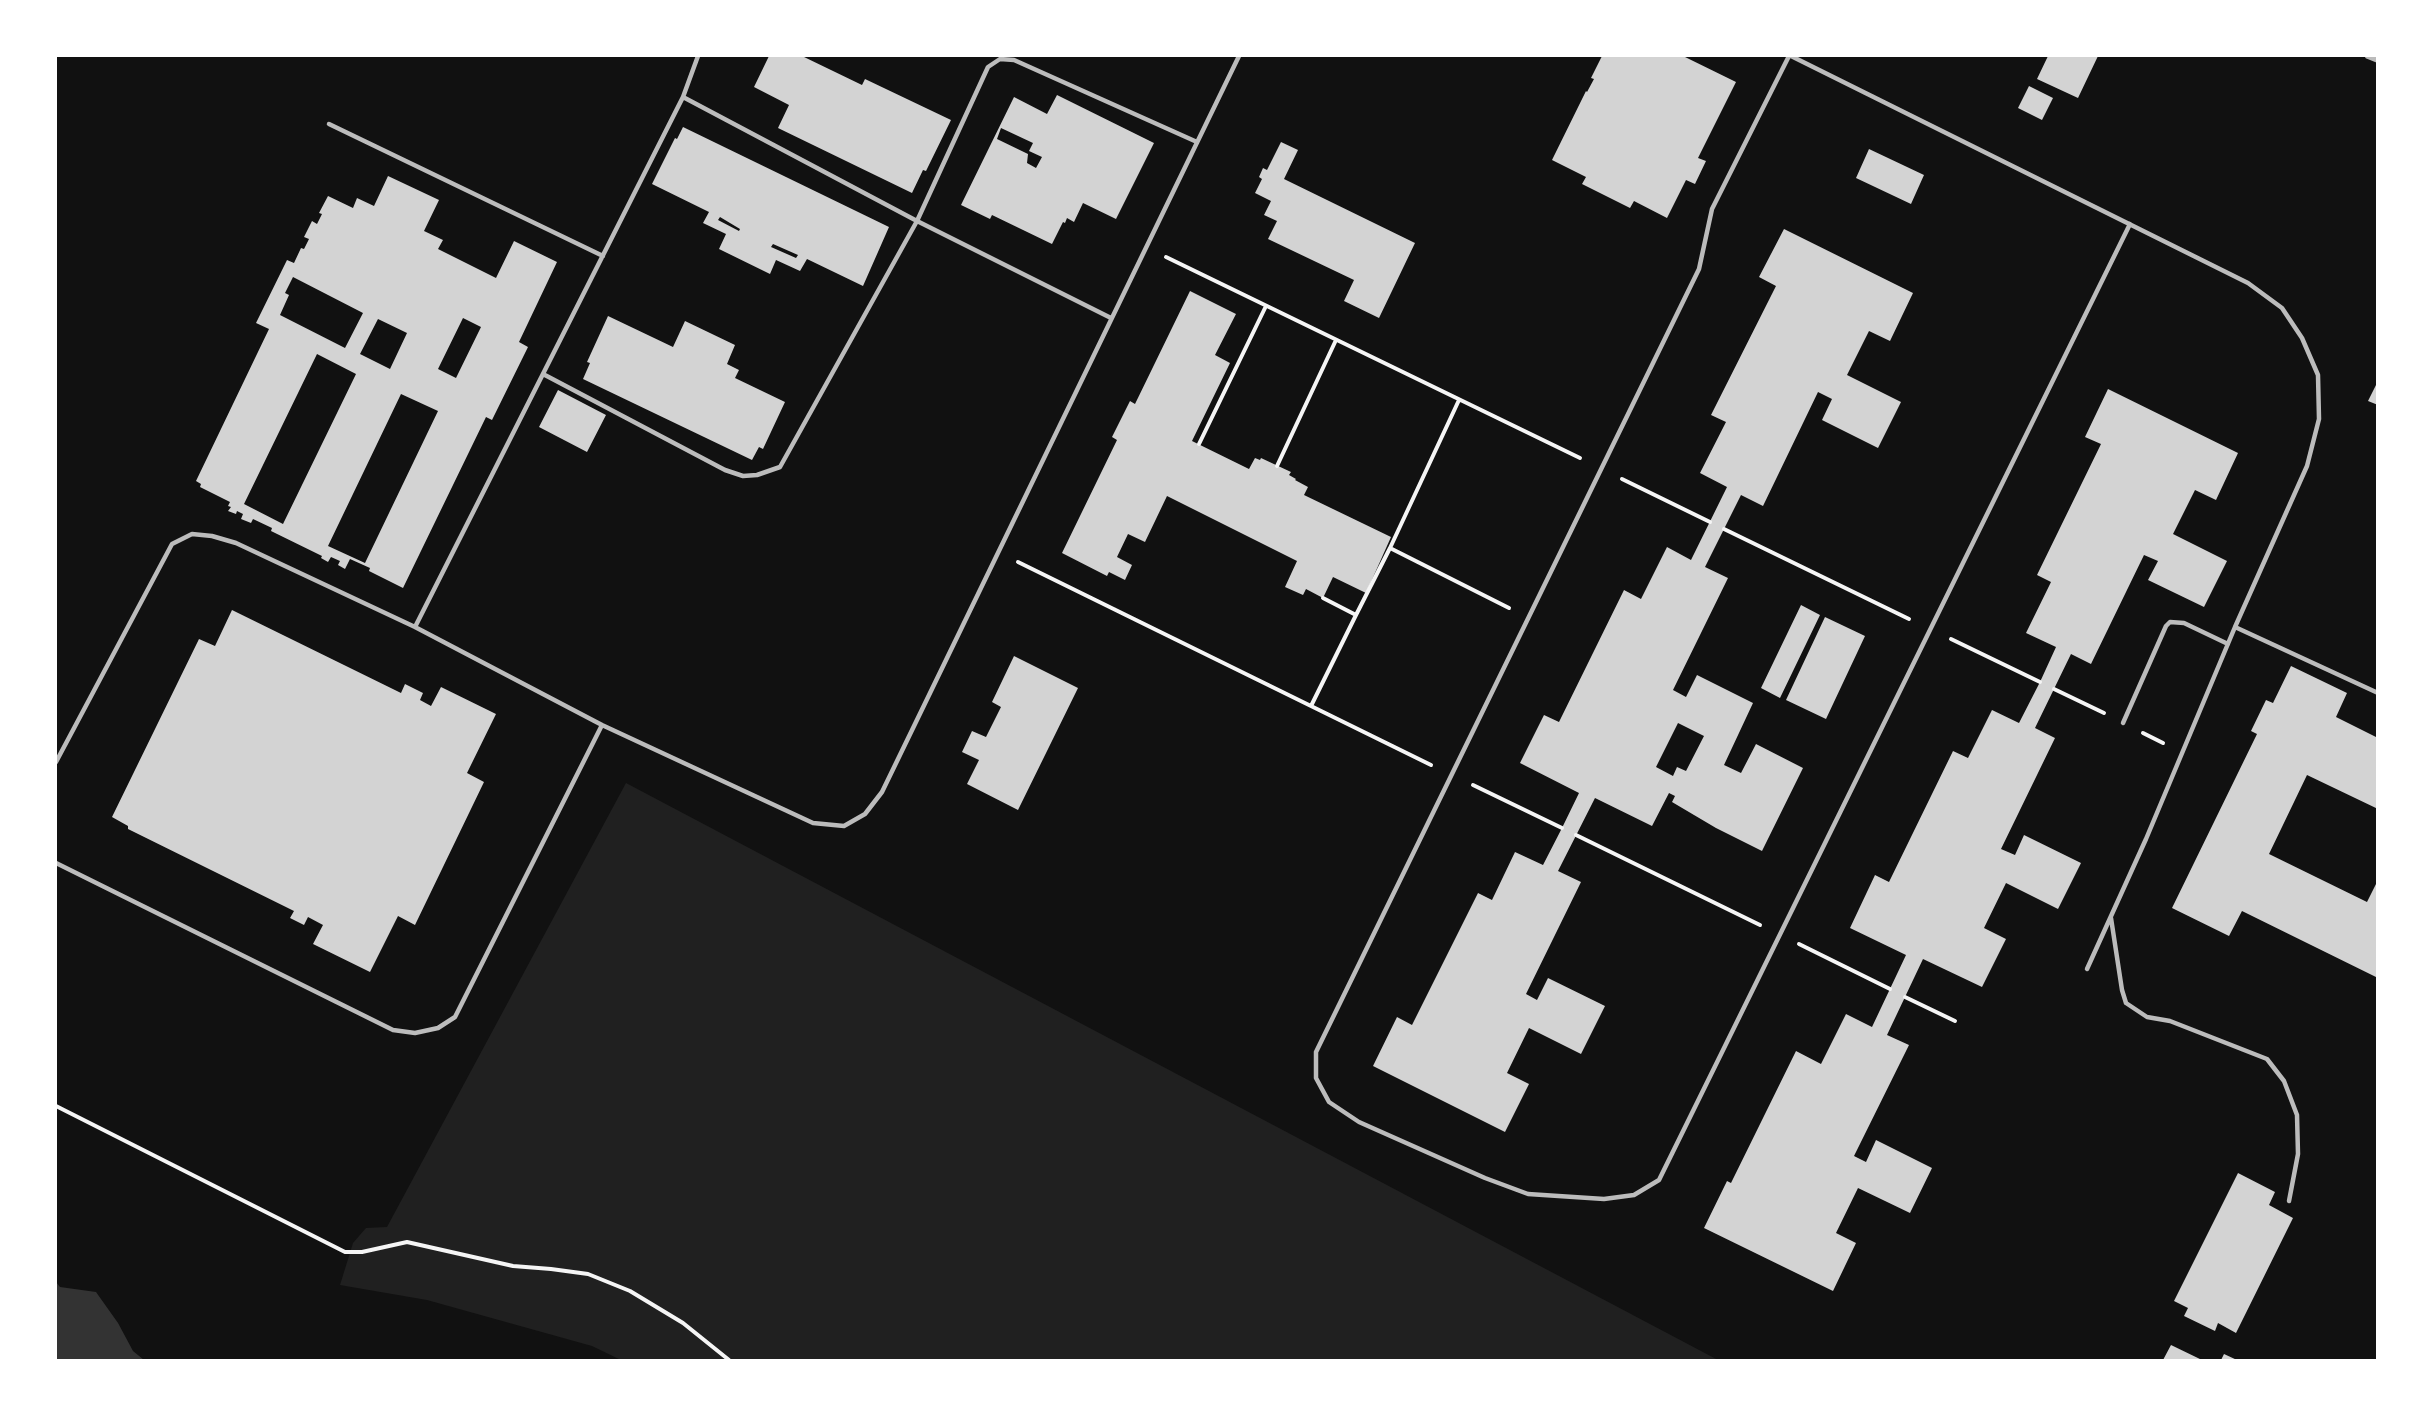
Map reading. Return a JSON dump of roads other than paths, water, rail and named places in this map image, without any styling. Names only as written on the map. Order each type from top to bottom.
[{"type":"street","points":[[2368,56],[2378,60]]},
{"type":"lane","points":[[415,627],[683,97],[698,56]]},
{"type":"lane","points":[[56,762],[172,544],[192,534],[212,536],[236,543],[415,627],[602,725],[813,823],[844,826],[866,813],[882,792],[1239,56]]},
{"type":"lane","points":[[2087,969],[2146,839],[2235,627],[2307,466],[2319,418],[2318,375],[2302,338],[2282,308],[2248,283],[2130,224],[1790,56],[1712,209],[1699,269],[1316,1052],[1316,1078],[1329,1102],[1359,1122],[1485,1178],[1528,1194],[1604,1199],[1634,1195],[1659,1180],[2130,224]]},
{"type":"lane","points":[[543,374],[725,470],[742,476],[757,475],[780,467],[917,221],[988,67],[1000,59],[1014,60],[1197,142]]},
{"type":"lane","points":[[683,97],[917,221],[1111,318]]},
{"type":"lane","points":[[329,124],[603,256]]},
{"type":"lane","points":[[2123,723],[2166,626],[2170,622],[2184,623],[2228,644]]},
{"type":"lane","points":[[2235,627],[2378,693]]},
{"type":"lane","points":[[56,863],[393,1030],[415,1033],[438,1028],[455,1017],[602,725]]},
{"type":"lane","points":[[2111,916],[2121,990],[2126,1003],[2146,1017],[2170,1021],[2267,1059],[2284,1081],[2297,1115],[2298,1154],[2289,1201]]}]
